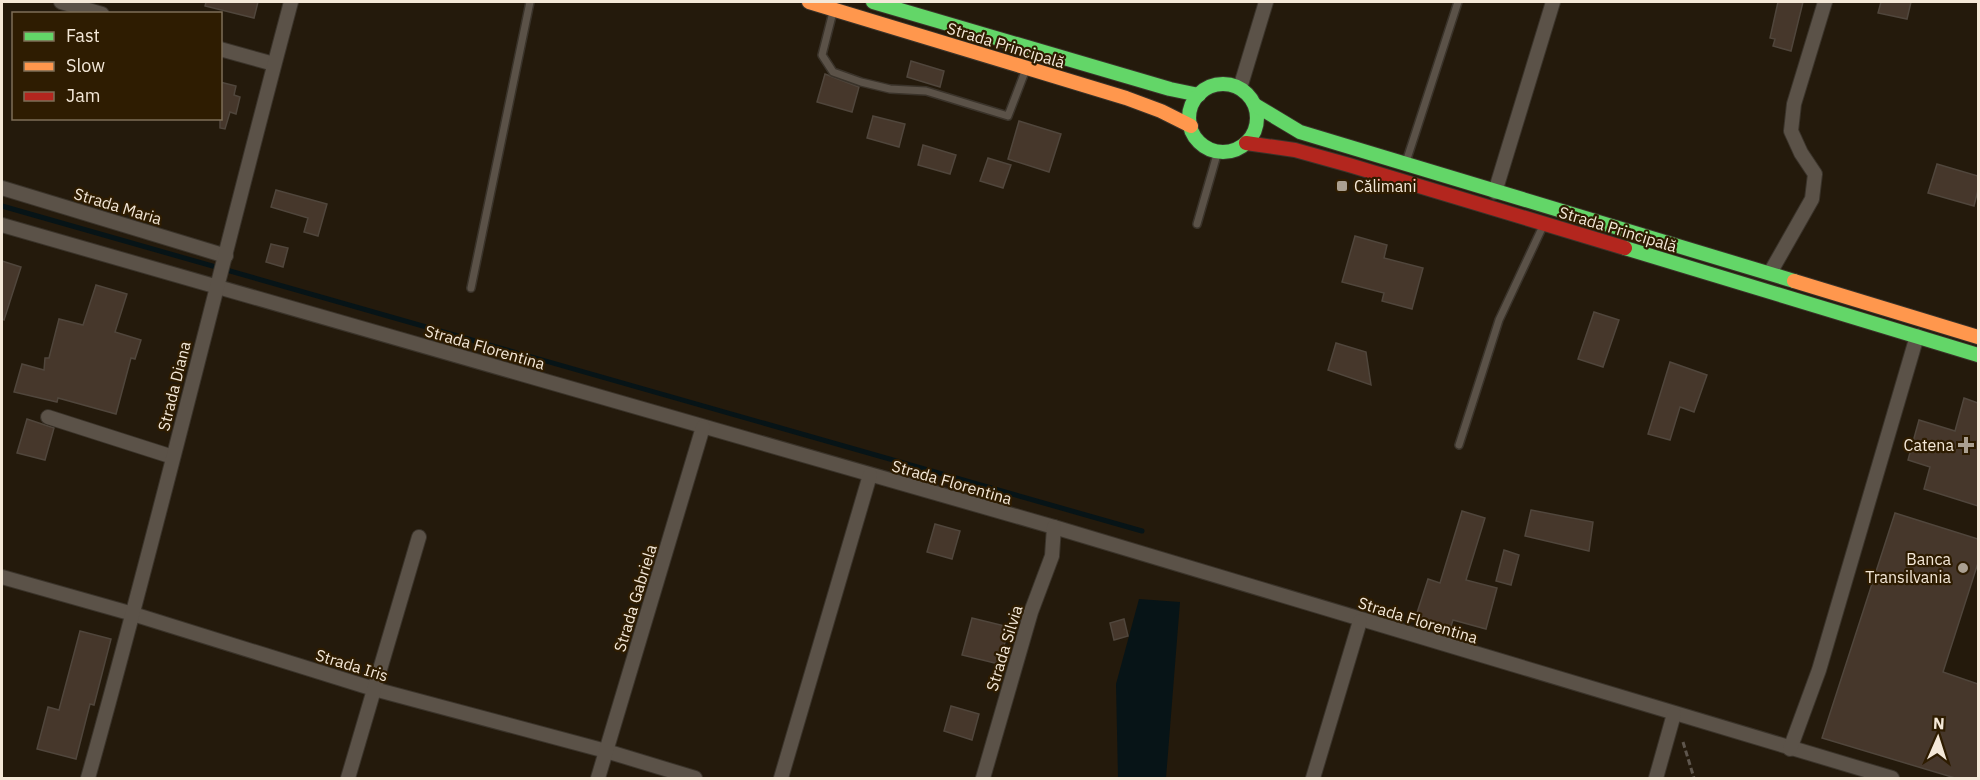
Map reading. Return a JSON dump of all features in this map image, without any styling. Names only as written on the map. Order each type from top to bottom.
[{"type":"main road","name":"Strada Principală","points":[[809,2],[1126,98],[1161,111],[1191,126]]},
{"type":"main road","name":"Strada Principală","points":[[873,2],[1170,89],[1199,95]]},
{"type":"main road","points":[[1214,85],[1232,85],[1240,88],[1255,105],[1257,113],[1255,129],[1246,143],[1233,150],[1218,151],[1201,143],[1191,126],[1191,109],[1199,95],[1214,85]]},
{"type":"main road","name":"Strada Principală","points":[[1255,105],[1300,132],[1978,337]]},
{"type":"main road","name":"Strada Principală","points":[[1246,143],[1295,150],[1978,355]]},
{"type":"street","points":[[61,2],[95,12]]},
{"type":"street","name":"Strada Diana","points":[[88,778],[134,614],[217,283],[291,2]]},
{"type":"street","points":[[1240,88],[1266,2]]},
{"type":"street","points":[[1495,192],[1553,2]]},
{"type":"street","points":[[1770,273],[1812,199],[1815,174],[1801,153],[1791,131],[1794,104],[1825,2]]},
{"type":"street","points":[[222,50],[274,64]]},
{"type":"street","name":"Strada Maria","points":[[2,188],[224,259]]},
{"type":"street","name":"Strada Florentina","points":[[2,225],[217,283],[1313,604],[1360,621],[1892,778]]},
{"type":"street","points":[[1790,748],[1819,670],[1917,336]]},
{"type":"street","points":[[48,417],[173,457]]},
{"type":"street","name":"Strada Gabriela","points":[[598,778],[703,427]]},
{"type":"street","points":[[781,778],[870,476]]},
{"type":"street","name":"Strada Silvia","points":[[983,778],[1031,612],[1052,556],[1054,528]]},
{"type":"street","points":[[348,778],[419,537]]},
{"type":"street","name":"Strada Iris","points":[[2,577],[134,614],[374,689],[695,778]]},
{"type":"street","points":[[1313,778],[1360,621]]},
{"type":"street","points":[[1656,778],[1674,714]]},
{"type":"lane","points":[[471,288],[530,2]]},
{"type":"lane","points":[[1406,163],[1458,2]]},
{"type":"lane","points":[[834,9],[822,55],[833,72],[861,82],[890,89],[926,91],[1008,116],[1026,69]]},
{"type":"lane","points":[[1197,225],[1218,151]]},
{"type":"lane","points":[[1459,445],[1499,320],[1544,224]]},
{"type":"path","points":[[1674,714],[1694,778]]},
{"type":"shaded area","points":[[1139,599],[1180,602],[1166,778],[1118,778],[1116,684]]},
{"type":"building","points":[[206,2],[258,2],[254,18],[205,6]]},
{"type":"building","points":[[1778,2],[1803,2],[1791,51],[1773,46],[1775,39],[1770,38]]},
{"type":"building","points":[[1881,2],[1911,2],[1907,19],[1878,13]]},
{"type":"building","points":[[911,61],[944,71],[940,87],[907,77]]},
{"type":"building","points":[[825,74],[859,87],[852,112],[817,102]]},
{"type":"building","points":[[222,82],[236,86],[234,95],[240,97],[236,114],[230,112],[225,129],[220,128]]},
{"type":"building","points":[[873,116],[905,124],[899,147],[867,138]]},
{"type":"building","points":[[1019,121],[1061,134],[1049,172],[1008,159]]},
{"type":"building","points":[[923,145],[956,155],[950,174],[918,165]]},
{"type":"building","points":[[988,158],[1011,165],[1003,188],[980,181]]},
{"type":"building","points":[[1937,164],[1978,176],[1978,190],[1974,206],[1928,193]]},
{"type":"building","points":[[276,190],[327,204],[318,236],[304,232],[308,218],[271,207]]},
{"type":"building","points":[[1355,236],[1387,245],[1384,258],[1423,268],[1412,309],[1382,301],[1384,293],[1342,282]]},
{"type":"building","points":[[271,244],[288,248],[283,267],[266,262]]},
{"type":"building","points":[[2,261],[21,267],[4,320],[2,319]]},
{"type":"building","points":[[96,285],[127,294],[115,332],[141,340],[135,359],[131,358],[116,414],[58,398],[57,402],[14,392],[22,364],[44,370],[45,358],[49,358],[59,319],[83,325]]},
{"type":"building","points":[[1594,312],[1619,320],[1603,367],[1578,359]]},
{"type":"building","points":[[1336,343],[1366,352],[1371,385],[1328,370]]},
{"type":"building","points":[[1670,362],[1707,375],[1694,412],[1680,407],[1670,440],[1648,434]]},
{"type":"building","points":[[1964,398],[1978,403],[1978,506],[1924,489],[1930,467],[1908,460],[1919,420],[1955,431]]},
{"type":"building","points":[[27,419],[54,428],[45,460],[17,453]]},
{"type":"building","points":[[1531,510],[1593,522],[1589,551],[1525,536]]},
{"type":"building","points":[[1462,511],[1485,518],[1466,580],[1497,588],[1486,629],[1453,620],[1450,629],[1415,619],[1428,579],[1440,583]]},
{"type":"building","points":[[1895,513],[1978,539],[1978,563],[1943,672],[1978,684],[1978,778],[1955,778],[1822,738]]},
{"type":"building","points":[[935,524],[960,531],[952,559],[927,552]]},
{"type":"building","points":[[1504,550],[1519,555],[1511,585],[1496,581]]},
{"type":"building","points":[[972,618],[1009,627],[999,664],[962,655]]},
{"type":"building","points":[[1124,619],[1128,636],[1114,640],[1110,623]]},
{"type":"building","points":[[80,631],[111,639],[94,705],[90,704],[76,759],[37,749],[48,707],[59,710]]},
{"type":"building","points":[[951,706],[979,714],[972,740],[944,731]]},
{"type":"waterway","points":[[2,206],[1142,531]]},
{"type":"traffic: fast","points":[[873,2],[1170,89],[1199,95]]},
{"type":"traffic: fast","points":[[1223,84],[1236,87],[1247,94],[1254,105],[1257,118],[1254,131],[1247,142],[1236,149],[1223,152],[1210,149],[1199,142],[1192,131],[1189,118],[1192,105],[1199,94],[1210,87],[1223,84]]},
{"type":"traffic: fast","points":[[1255,105],[1300,132],[1794,281]]},
{"type":"traffic: fast","points":[[1625,248],[1978,355]]},
{"type":"traffic: slow","points":[[809,2],[1126,98],[1161,111],[1191,126]]},
{"type":"traffic: slow","points":[[1794,281],[1978,337]]},
{"type":"traffic: jam","points":[[1246,143],[1295,150],[1625,248]]},
{"type":"place","name":"Călimani","points":[[1342,186]]},
{"type":"place","name":"Catena","points":[[1966,445]]},
{"type":"place","name":"Banca Transilvania","points":[[1963,568]]}]
